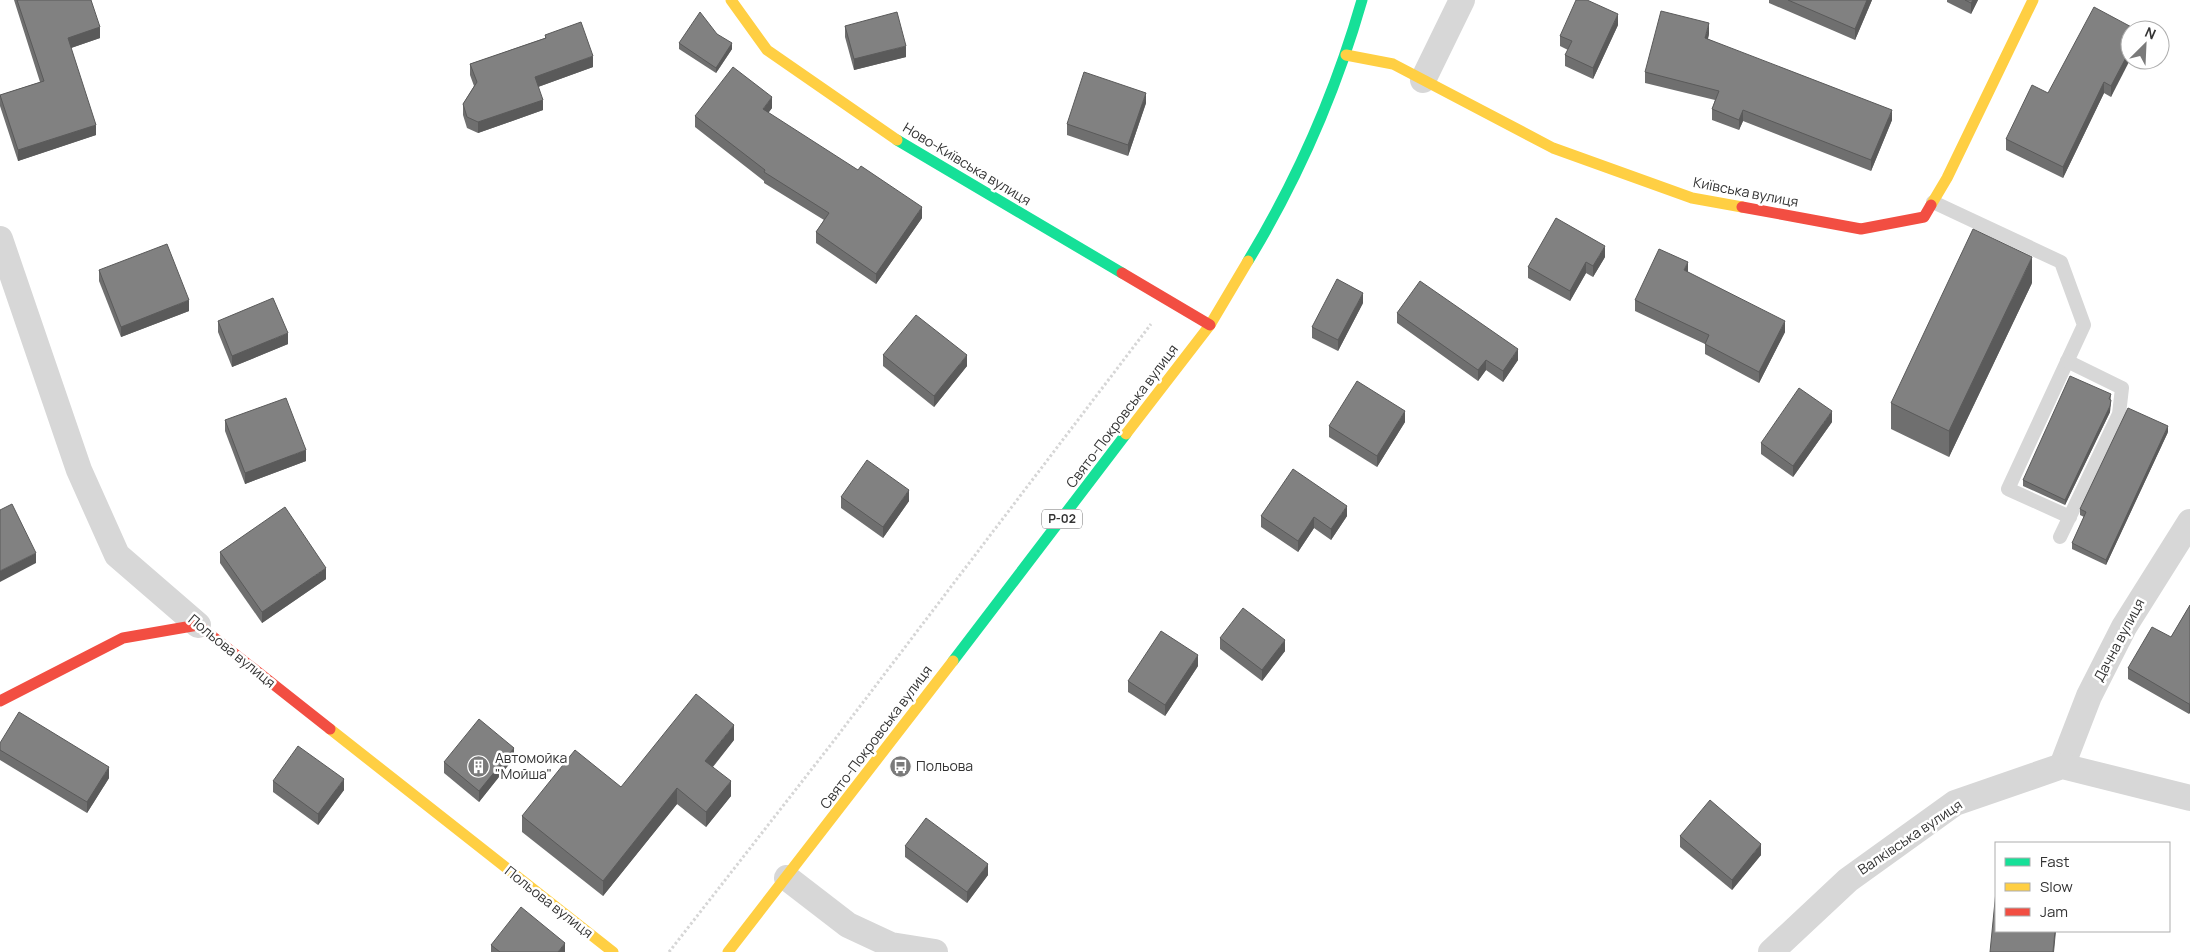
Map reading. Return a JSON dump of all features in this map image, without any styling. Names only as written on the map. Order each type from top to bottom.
[{"type":"street","name":"Ново-Київська вулиця","points":[[731,0],[767,50],[882,131],[1210,325]]},
{"type":"street","name":"Свято-Покровська вулиця","points":[[728,952],[787,878],[1210,325],[1272,222],[1310,140],[1346,55],[1362,0]]},
{"type":"street","points":[[1423,80],[1462,0]]},
{"type":"street","name":"Київська вулиця","points":[[1346,55],[1393,64],[1553,148],[1692,198],[1861,229],[1924,217],[1947,178],[2033,0]]},
{"type":"street","name":"Польова вулиця","points":[[0,240],[79,470],[118,555],[198,625],[598,947],[613,952]]},
{"type":"street","name":"Дачна вулиця","points":[[2062,766],[2089,696],[2124,627],[2190,522]]},
{"type":"street","points":[[0,701],[123,638],[198,625]]},
{"type":"street","points":[[2062,766],[2190,798]]},
{"type":"street","name":"Валківська вулиця","points":[[1771,952],[1848,880],[1955,803],[2062,766]]},
{"type":"street","points":[[787,878],[848,925],[891,945],[935,952]]},
{"type":"lane","points":[[1933,202],[2061,262],[2084,325],[2008,488],[2070,517]]},
{"type":"lane","points":[[2060,537],[2119,414],[2122,388],[2067,361]]},
{"type":"path","points":[[669,952],[829,747],[1168,301]]},
{"type":"building","points":[[17,0],[91,0],[100,27],[68,38],[96,125],[18,150],[0,95],[44,81]]},
{"type":"building","points":[[1576,0],[1587,0],[1618,14],[1593,68],[1565,55],[1572,41],[1560,36]]},
{"type":"building","points":[[1788,0],[1867,0],[1855,29]]},
{"type":"building","points":[[2094,7],[2120,21],[2120,69],[2111,86],[2104,82],[2063,167],[2006,139],[2032,85],[2048,93]]},
{"type":"building","points":[[1661,11],[1709,23],[1705,38],[1892,110],[1871,160],[1743,110],[1739,120],[1712,109],[1719,91],[1645,72]]},
{"type":"building","points":[[700,12],[717,34],[732,43],[716,68],[679,43]]},
{"type":"building","points":[[897,12],[906,46],[854,59],[845,26]]},
{"type":"building","points":[[581,22],[593,56],[535,77],[543,100],[478,122],[467,117],[463,104],[477,82],[470,64],[546,38],[545,35]]},
{"type":"building","points":[[733,67],[772,97],[763,109],[858,170],[861,166],[922,207],[876,274],[816,232],[829,213],[764,172],[765,170],[695,116]]},
{"type":"building","points":[[1084,72],[1146,93],[1128,145],[1067,124]]},
{"type":"building","points":[[1556,218],[1605,246],[1593,266],[1586,262],[1570,291],[1528,267]]},
{"type":"building","points":[[1973,229],[2032,257],[1949,431],[1891,403]]},
{"type":"building","points":[[167,244],[189,300],[121,327],[99,270]]},
{"type":"building","points":[[1659,249],[1688,262],[1684,270],[1785,321],[1759,372],[1705,344],[1709,335],[1635,300]]},
{"type":"building","points":[[1337,279],[1363,293],[1338,340],[1312,327]]},
{"type":"building","points":[[1420,281],[1518,349],[1503,371],[1486,360],[1478,370],[1397,313]]},
{"type":"building","points":[[273,298],[288,333],[232,356],[218,321]]},
{"type":"building","points":[[916,315],[967,355],[934,396],[883,355]]},
{"type":"building","points":[[2070,376],[2111,394],[2109,399],[2111,400],[2110,406],[2065,500],[2023,480]]},
{"type":"building","points":[[1357,381],[1405,411],[1377,456],[1329,426]]},
{"type":"building","points":[[1799,388],[1832,411],[1793,466],[1761,443]]},
{"type":"building","points":[[286,398],[306,450],[245,473],[225,420]]},
{"type":"building","points":[[2128,408],[2168,426],[2106,560],[2072,543],[2086,512],[2080,509]]},
{"type":"building","points":[[867,460],[909,490],[883,527],[841,497]]},
{"type":"building","points":[[1293,469],[1347,506],[1331,529],[1314,517],[1298,541],[1261,516]]},
{"type":"building","points":[[12,504],[36,553],[0,571],[0,510]]},
{"type":"building","points":[[285,507],[326,568],[262,612],[220,552]]},
{"type":"building","points":[[2190,605],[2189,704],[2128,668],[2152,627],[2171,637]]},
{"type":"building","points":[[1243,608],[1285,640],[1262,670],[1220,638]]},
{"type":"building","points":[[1161,631],[1198,655],[1165,705],[1128,681]]},
{"type":"building","points":[[696,694],[734,725],[705,761],[731,781],[706,812],[677,788],[603,881],[522,816],[575,750],[621,787]]},
{"type":"building","points":[[19,712],[109,767],[87,802],[0,750],[0,743]]},
{"type":"building","name":"Автомойка \"Мойша\"","points":[[479,719],[514,748],[479,791],[444,762]]},
{"type":"building","points":[[298,746],[344,779],[318,814],[273,781]]},
{"type":"building","points":[[1710,800],[1761,844],[1732,880],[1680,836]]},
{"type":"building","points":[[926,818],[988,864],[967,892],[905,846]]},
{"type":"building","points":[[1995,901],[1995,932],[2055,932],[2053,952],[1990,952]]},
{"type":"building","points":[[521,907],[565,943],[558,952],[500,952],[491,945]]},
{"type":"traffic: fast","points":[[1248,261],[1283,199],[1314,134],[1340,68],[1362,0]]},
{"type":"traffic: fast","points":[[897,140],[1122,273]]},
{"type":"traffic: fast","points":[[953,661],[1126,434]]},
{"type":"traffic: slow","points":[[731,0],[767,50],[897,140]]},
{"type":"traffic: slow","points":[[1931,205],[1947,178],[2033,0]]},
{"type":"traffic: slow","points":[[1346,55],[1393,64],[1553,148],[1692,198],[1742,207]]},
{"type":"traffic: slow","points":[[1126,434],[1210,325],[1248,261]]},
{"type":"traffic: slow","points":[[728,952],[953,661]]},
{"type":"traffic: slow","points":[[330,729],[613,952]]},
{"type":"traffic: jam","points":[[1742,207],[1861,229],[1924,217],[1931,205]]},
{"type":"traffic: jam","points":[[1122,273],[1210,325]]},
{"type":"traffic: jam","points":[[0,701],[123,638],[198,625],[330,729]]},
{"type":"place","name":"Автомойка \"Мойша\"","points":[[479,766]]},
{"type":"place","name":"Польова","points":[[900,766]]}]
